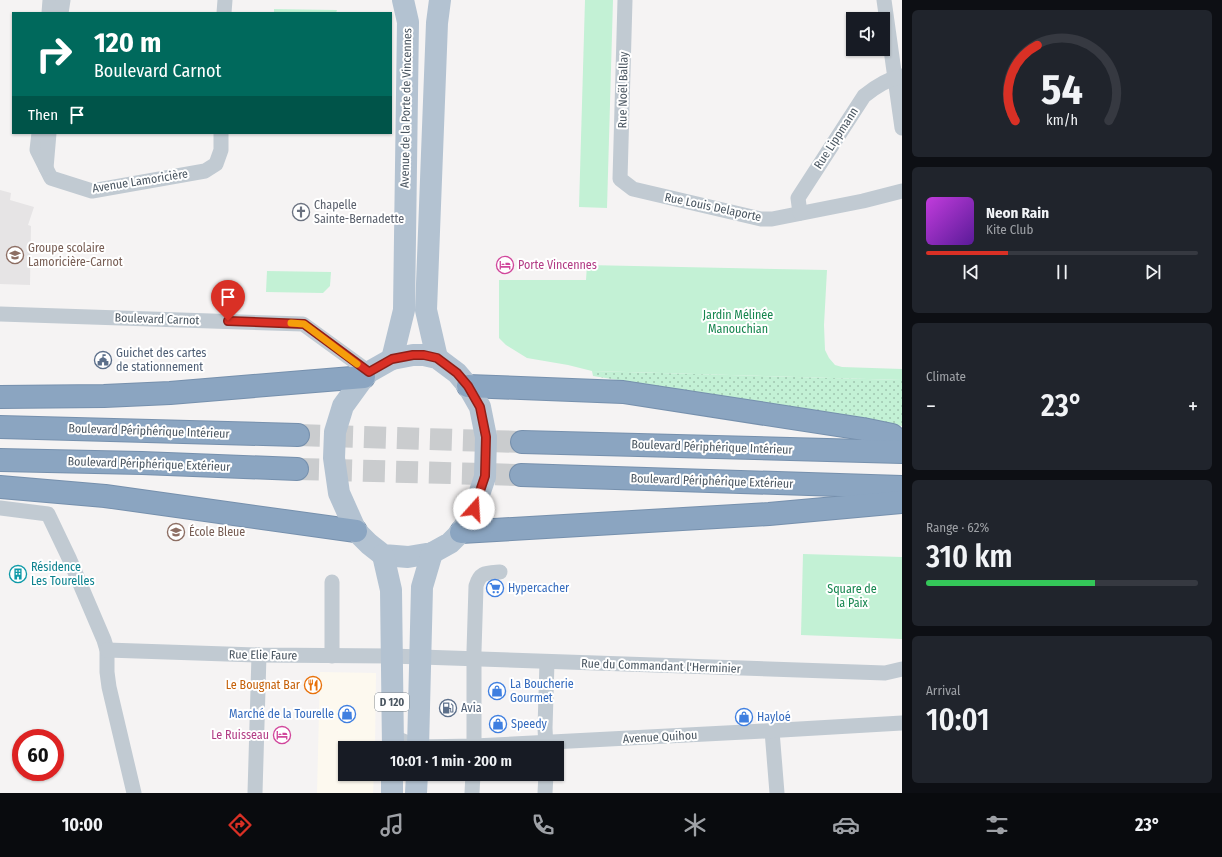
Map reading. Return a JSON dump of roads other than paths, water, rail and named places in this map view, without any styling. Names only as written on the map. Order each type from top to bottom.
[{"type":"highway","points":[[0,397],[104,396],[170,393],[367,374]]},
{"type":"highway","points":[[468,386],[622,392],[863,429],[892,435],[902,444]]},
{"type":"highway","name":"Boulevard Périphérique Intérieur","points":[[0,427],[298,435]]},
{"type":"highway","name":"Boulevard Périphérique Intérieur","points":[[522,442],[902,452]]},
{"type":"highway","name":"Boulevard Périphérique Extérieur","points":[[0,460],[142,463],[297,469]]},
{"type":"highway","name":"Boulevard Périphérique Extérieur","points":[[521,475],[902,487]]},
{"type":"highway","points":[[0,487],[105,496],[356,532]]},
{"type":"highway","points":[[462,532],[769,514],[902,502]]},
{"type":"main road","name":"Avenue de la Porte de Vincennes","points":[[392,359],[404,310],[408,22],[403,0]]},
{"type":"main road","points":[[437,358],[426,310],[437,23],[440,0]]},
{"type":"main road","points":[[413,355],[424,355],[437,358],[457,373],[468,386],[480,407],[486,437],[485,476],[474,509],[462,532],[450,543],[432,553],[408,557],[383,555],[356,532],[339,492],[334,458],[335,432],[343,406],[367,374],[392,359],[413,355]]},
{"type":"main road","name":"D 120","points":[[418,741],[422,587],[432,553]]},
{"type":"main road","name":"D 120","points":[[383,555],[391,590],[393,741]]},
{"type":"main road","points":[[392,781],[392,793]]},
{"type":"main road","points":[[416,793],[417,781]]},
{"type":"street","points":[[49,12],[50,0]]},
{"type":"street","points":[[61,12],[63,0]]},
{"type":"street","points":[[224,12],[225,0]]},
{"type":"street","name":"Rue Noël Ballay","points":[[620,179],[625,0]]},
{"type":"street","points":[[884,0],[898,77],[902,128]]},
{"type":"street","name":"Rue Lippmann","points":[[800,213],[798,198],[864,96],[875,86],[898,77]]},
{"type":"street","points":[[38,134],[37,150],[46,168]]},
{"type":"street","points":[[46,168],[49,134]]},
{"type":"street","name":"Avenue Lamoricière","points":[[46,168],[51,178],[92,191],[205,171],[216,164],[221,150],[221,134]]},
{"type":"street","name":"Rue Louis Delaporte","points":[[620,179],[633,189],[760,219],[772,219],[863,201],[902,191]]},
{"type":"street","name":"Boulevard Carnot","points":[[0,314],[304,324],[367,374]]},
{"type":"street","points":[[0,508],[48,514],[69,558],[107,650],[109,687],[134,793]]},
{"type":"street","points":[[474,741],[476,586],[478,579],[486,572],[500,572]]},
{"type":"street","points":[[332,582],[332,656]]},
{"type":"street","name":"Rue Elie Faure","points":[[107,650],[259,655],[391,656],[420,658]]},
{"type":"street","points":[[255,793],[259,655]]},
{"type":"street","name":"Rue du Commandant l'Herminier","points":[[420,658],[885,673],[902,669]]},
{"type":"street","points":[[546,741],[547,662]]},
{"type":"street","name":"Avenue Quihou","points":[[564,744],[902,723]]},
{"type":"street","points":[[772,731],[777,793]]},
{"type":"street","points":[[472,793],[473,781]]},
{"type":"street","points":[[545,793],[546,781]]},
{"type":"tunnel","points":[[298,435],[522,442]]},
{"type":"tunnel","points":[[297,469],[521,475]]},
{"type":"place","name":"Chapelle Sainte-Bernadette","points":[[301,212]]},
{"type":"place","name":"Groupe scolaire Lamoricière-Carnot","points":[[15,255]]},
{"type":"place","name":"Porte Vincennes","points":[[505,265]]},
{"type":"place","name":"Guichet des cartes de stationnement","points":[[103,360]]},
{"type":"place","name":"École Bleue","points":[[176,532]]},
{"type":"place","name":"Résidence Les Tourelles","points":[[18,574]]},
{"type":"place","name":"Hypercacher","points":[[495,588]]},
{"type":"place","name":"Le Bougnat Bar","points":[[313,685]]},
{"type":"place","name":"La Boucherie Gourmet","points":[[497,691]]},
{"type":"place","name":"Avia","points":[[448,708]]},
{"type":"place","name":"Marché de la Tourelle","points":[[347,714]]},
{"type":"place","name":"Hayloé","points":[[744,717]]},
{"type":"place","name":"Speedy","points":[[498,724]]},
{"type":"place","name":"Le Ruisseau","points":[[282,735]]},
{"type":"park label","name":"Jardin Mélinée Manouchian","points":[[738,322]]},
{"type":"park label","name":"Square de la Paix","points":[[852,596]]}]
